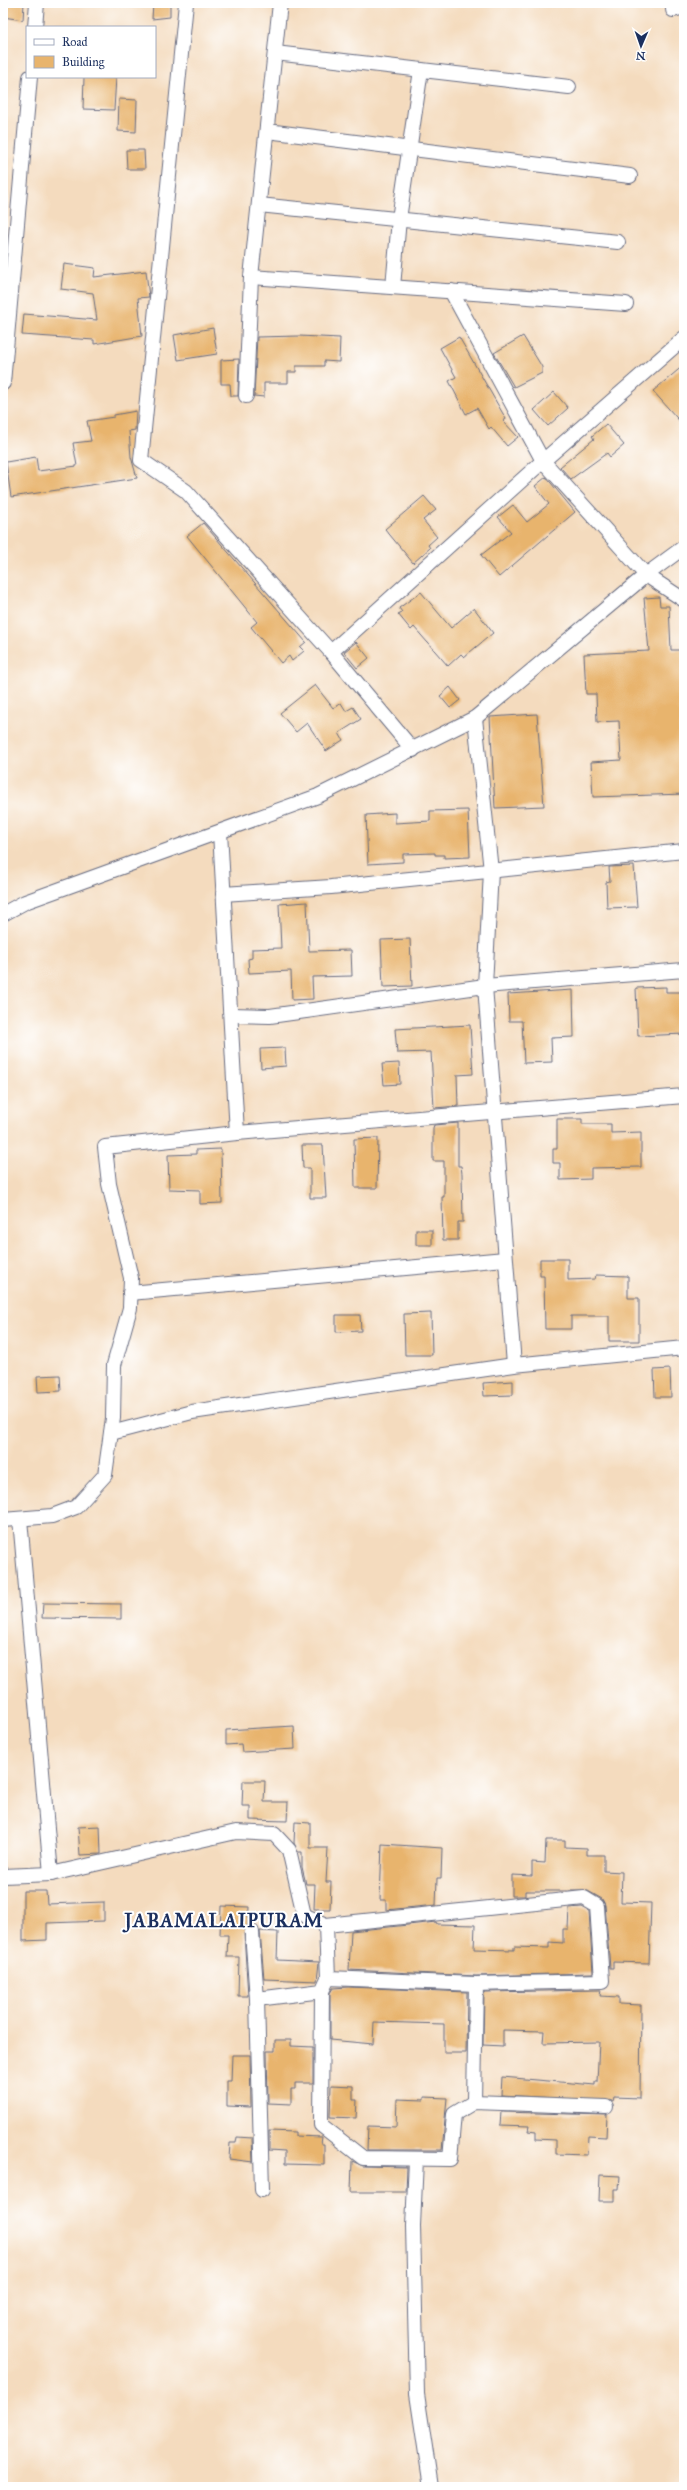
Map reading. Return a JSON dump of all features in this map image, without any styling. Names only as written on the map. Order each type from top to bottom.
[{"type":"street","points":[[35,26],[37,3]]},
{"type":"street","points":[[186,3],[141,460],[186,491],[331,652],[413,750]]},
{"type":"street","points":[[246,396],[251,277],[280,3]]},
{"type":"street","points":[[673,3],[673,10],[684,7]]},
{"type":"street","points":[[274,53],[569,87]]},
{"type":"street","points":[[393,287],[399,219],[408,148],[421,70]]},
{"type":"street","points":[[3,383],[30,78]]},
{"type":"street","points":[[267,130],[630,176]]},
{"type":"street","points":[[259,205],[618,242]]},
{"type":"street","points":[[251,277],[626,304]]},
{"type":"street","points":[[451,291],[543,461],[646,575],[684,600]]},
{"type":"street","points":[[331,652],[543,461],[684,338]]},
{"type":"street","points":[[3,914],[25,902],[318,796],[475,718],[646,575],[684,547]]},
{"type":"street","points":[[475,718],[491,871],[485,986],[514,1365]]},
{"type":"street","points":[[220,832],[237,1133]]},
{"type":"street","points":[[223,894],[331,887],[684,851]]},
{"type":"street","points":[[231,1015],[270,1016],[485,986],[684,970]]},
{"type":"street","points":[[3,1520],[52,1516],[76,1507],[105,1476],[111,1433],[114,1365],[130,1308],[131,1278],[109,1184],[105,1147],[237,1133],[684,1096]]},
{"type":"street","points":[[130,1293],[506,1259]]},
{"type":"street","points":[[111,1433],[192,1412],[514,1365],[684,1348]]},
{"type":"street","points":[[20,1519],[51,1874]]},
{"type":"street","points":[[3,1876],[51,1874],[236,1832],[274,1834],[289,1850],[304,1915],[326,1925],[584,1898],[597,1906],[602,1981],[476,1984],[328,1978]]},
{"type":"street","points":[[326,1925],[328,1978],[322,1991],[322,2125],[363,2158],[416,2160],[450,2159],[454,2114],[474,2102],[606,2107]]},
{"type":"street","points":[[252,1932],[257,1999],[262,2190]]},
{"type":"street","points":[[474,2102],[476,1984]]},
{"type":"street","points":[[257,1999],[322,1991]]},
{"type":"street","points":[[416,2160],[413,2226],[417,2394],[431,2487]]},
{"type":"building","points":[[3,3],[24,3],[23,20],[3,17]]},
{"type":"building","points":[[153,3],[170,3],[170,17],[152,19]]},
{"type":"building","points":[[84,78],[116,78],[114,110],[83,109]]},
{"type":"building","points":[[119,99],[137,100],[136,132],[118,131]]},
{"type":"building","points":[[126,150],[144,150],[145,169],[127,169]]},
{"type":"building","points":[[64,264],[95,268],[94,277],[146,271],[149,297],[138,298],[142,336],[94,344],[94,340],[22,335],[24,314],[97,320],[93,293],[61,289]]},
{"type":"building","points":[[213,328],[217,354],[178,360],[174,335]]},
{"type":"building","points":[[299,336],[340,338],[339,362],[324,361],[324,366],[296,366],[296,372],[288,372],[288,383],[264,383],[264,397],[254,396],[257,337]]},
{"type":"building","points":[[523,336],[542,367],[542,373],[514,387],[494,353]]},
{"type":"building","points":[[459,337],[506,419],[503,421],[518,437],[507,446],[491,427],[489,429],[477,408],[466,414],[449,381],[456,377],[440,348]]},
{"type":"building","points":[[239,359],[238,396],[231,396],[230,384],[221,384],[221,360]]},
{"type":"building","points":[[684,365],[684,426],[653,391]]},
{"type":"building","points":[[554,392],[568,408],[548,426],[534,410]]},
{"type":"building","points":[[136,411],[135,430],[129,431],[131,457],[137,478],[11,497],[6,462],[36,457],[38,471],[77,466],[73,443],[91,441],[87,421],[114,417],[114,415]]},
{"type":"building","points":[[606,424],[624,445],[610,457],[607,453],[571,479],[560,467],[594,439],[592,436]]},
{"type":"building","points":[[546,477],[575,512],[499,577],[481,555],[511,532],[498,517],[513,505],[527,522],[549,504],[535,486]]},
{"type":"building","points":[[424,496],[436,510],[423,520],[437,537],[428,545],[430,548],[413,563],[385,529]]},
{"type":"building","points":[[203,523],[306,642],[300,647],[304,651],[292,661],[289,656],[281,663],[251,627],[257,622],[187,536]]},
{"type":"building","points":[[421,592],[451,628],[474,608],[493,633],[464,657],[461,654],[448,666],[414,627],[411,630],[398,614],[402,612],[399,608]]},
{"type":"building","points":[[659,597],[660,606],[669,606],[671,650],[683,650],[684,794],[593,797],[591,762],[621,760],[619,721],[597,722],[596,694],[586,694],[584,654],[649,651],[644,598]]},
{"type":"building","points":[[356,642],[369,658],[357,668],[344,652]]},
{"type":"building","points":[[315,685],[333,708],[341,703],[346,711],[353,707],[361,719],[339,733],[343,740],[326,751],[307,723],[296,732],[280,713]]},
{"type":"building","points":[[450,687],[460,700],[450,708],[440,696]]},
{"type":"building","points":[[537,714],[544,806],[495,808],[490,717]]},
{"type":"building","points":[[468,810],[470,857],[444,858],[444,855],[435,855],[435,853],[403,854],[403,862],[368,864],[366,815],[395,813],[395,823],[430,821],[430,811]]},
{"type":"building","points":[[634,866],[637,907],[607,908],[606,882],[610,881],[609,867]]},
{"type":"building","points":[[307,902],[309,951],[351,950],[352,976],[312,977],[313,999],[292,1000],[291,971],[249,973],[248,959],[252,958],[252,949],[281,948],[279,904]]},
{"type":"building","points":[[410,939],[412,986],[383,987],[381,940]]},
{"type":"building","points":[[666,987],[666,992],[684,992],[684,1034],[638,1036],[636,988]]},
{"type":"building","points":[[573,990],[574,1037],[551,1038],[552,1062],[524,1063],[522,1021],[509,1021],[508,994]]},
{"type":"building","points":[[470,1025],[473,1074],[457,1075],[458,1106],[434,1108],[431,1052],[397,1053],[395,1029]]},
{"type":"building","points":[[285,1048],[286,1066],[261,1068],[260,1049]]},
{"type":"building","points":[[399,1063],[400,1084],[384,1085],[382,1064]]},
{"type":"building","points":[[557,1119],[582,1119],[582,1124],[611,1124],[611,1133],[641,1132],[641,1167],[591,1168],[591,1179],[560,1180],[560,1163],[553,1163],[553,1149],[557,1149]]},
{"type":"building","points":[[458,1123],[458,1166],[461,1166],[462,1174],[463,1222],[458,1222],[458,1240],[443,1240],[442,1197],[444,1197],[444,1161],[433,1161],[433,1128],[434,1125]]},
{"type":"building","points":[[378,1138],[377,1188],[355,1188],[354,1139]]},
{"type":"building","points":[[302,1145],[323,1145],[326,1198],[310,1198],[310,1168],[303,1168]]},
{"type":"building","points":[[221,1149],[222,1203],[200,1204],[200,1190],[169,1189],[168,1155],[196,1154],[196,1150]]},
{"type":"building","points":[[416,1230],[432,1230],[432,1245],[416,1245]]},
{"type":"building","points":[[540,1259],[568,1259],[568,1280],[595,1279],[596,1275],[628,1276],[628,1298],[639,1298],[639,1341],[609,1341],[609,1316],[571,1316],[571,1329],[545,1329],[544,1276],[540,1276]]},
{"type":"building","points":[[431,1313],[432,1355],[405,1355],[404,1314]]},
{"type":"building","points":[[336,1315],[360,1315],[361,1331],[336,1332]]},
{"type":"building","points":[[670,1369],[671,1397],[655,1397],[654,1370]]},
{"type":"building","points":[[60,1375],[61,1391],[38,1392],[37,1376]]},
{"type":"building","points":[[513,1381],[513,1395],[484,1396],[483,1383]]},
{"type":"building","points":[[43,1603],[121,1604],[121,1619],[42,1618]]},
{"type":"building","points":[[294,1726],[295,1749],[242,1752],[241,1744],[226,1745],[226,1730]]},
{"type":"building","points":[[243,1781],[265,1781],[264,1802],[288,1802],[287,1821],[250,1820],[250,1806],[242,1806]]},
{"type":"building","points":[[295,1822],[310,1823],[310,1848],[328,1848],[326,1882],[331,1882],[330,1909],[314,1909],[315,1884],[306,1884],[302,1867],[302,1852],[298,1852],[294,1843]]},
{"type":"building","points":[[100,1826],[101,1854],[80,1855],[78,1827]]},
{"type":"building","points":[[546,1840],[565,1840],[565,1847],[587,1848],[587,1855],[604,1855],[604,1871],[622,1872],[621,1902],[651,1903],[649,1963],[613,1962],[613,1968],[610,1968],[605,1905],[602,1899],[588,1891],[525,1891],[525,1896],[512,1896],[512,1875],[532,1876],[532,1862],[545,1863]]},
{"type":"building","points":[[382,1844],[442,1848],[441,1878],[437,1878],[436,1905],[386,1910],[386,1900],[380,1900]]},
{"type":"building","points":[[23,1891],[46,1891],[47,1904],[104,1902],[104,1921],[47,1923],[47,1940],[23,1941]]},
{"type":"building","points":[[221,1906],[249,1907],[248,1925],[244,1933],[248,1996],[238,1996],[239,1957],[227,1957],[228,1935],[220,1935]]},
{"type":"building","points":[[582,1907],[589,1911],[593,1973],[476,1976],[349,1970],[351,1931],[436,1922],[437,1924],[475,1925],[474,1949],[514,1950],[514,1947],[549,1948],[549,1942],[563,1943],[563,1929],[568,1929],[569,1908]]},
{"type":"building","points":[[260,1931],[278,1932],[277,1960],[319,1962],[317,1981],[264,1979]]},
{"type":"building","points":[[348,1987],[467,1992],[466,2053],[444,2053],[444,2024],[374,2022],[373,2044],[330,2040],[330,1993],[333,1988]]},
{"type":"building","points":[[601,1990],[600,1996],[619,1997],[619,2004],[641,2005],[640,2098],[614,2097],[613,2101],[501,2095],[502,2077],[595,2085],[595,2082],[597,2082],[599,2042],[543,2043],[544,2031],[503,2030],[503,2046],[483,2045],[484,1992]]},
{"type":"building","points":[[275,2040],[291,2040],[291,2046],[313,2047],[313,2083],[295,2083],[295,2089],[291,2089],[291,2104],[268,2103],[267,2051],[275,2051]]},
{"type":"building","points":[[232,2055],[250,2055],[251,2107],[227,2106],[227,2081],[231,2081]]},
{"type":"building","points":[[331,2085],[353,2086],[353,2100],[357,2100],[356,2118],[330,2117]]},
{"type":"building","points":[[424,2097],[447,2098],[442,2150],[367,2150],[368,2126],[396,2127],[397,2099],[424,2100]]},
{"type":"building","points":[[501,2112],[607,2115],[606,2137],[588,2136],[587,2155],[556,2154],[556,2140],[536,2139],[536,2132],[528,2131],[529,2126],[500,2125]]},
{"type":"building","points":[[269,2131],[295,2132],[295,2136],[322,2137],[321,2144],[324,2144],[324,2165],[285,2164],[285,2151],[269,2150]]},
{"type":"building","points":[[237,2137],[252,2138],[253,2162],[229,2159],[230,2143],[236,2143]]},
{"type":"building","points":[[352,2161],[363,2166],[407,2167],[406,2192],[351,2192]]},
{"type":"building","points":[[600,2175],[620,2176],[619,2189],[615,2189],[615,2201],[599,2201]]},
{"type":"district","name":"JABAMALAIPURAM","points":[[224,1920]]}]
